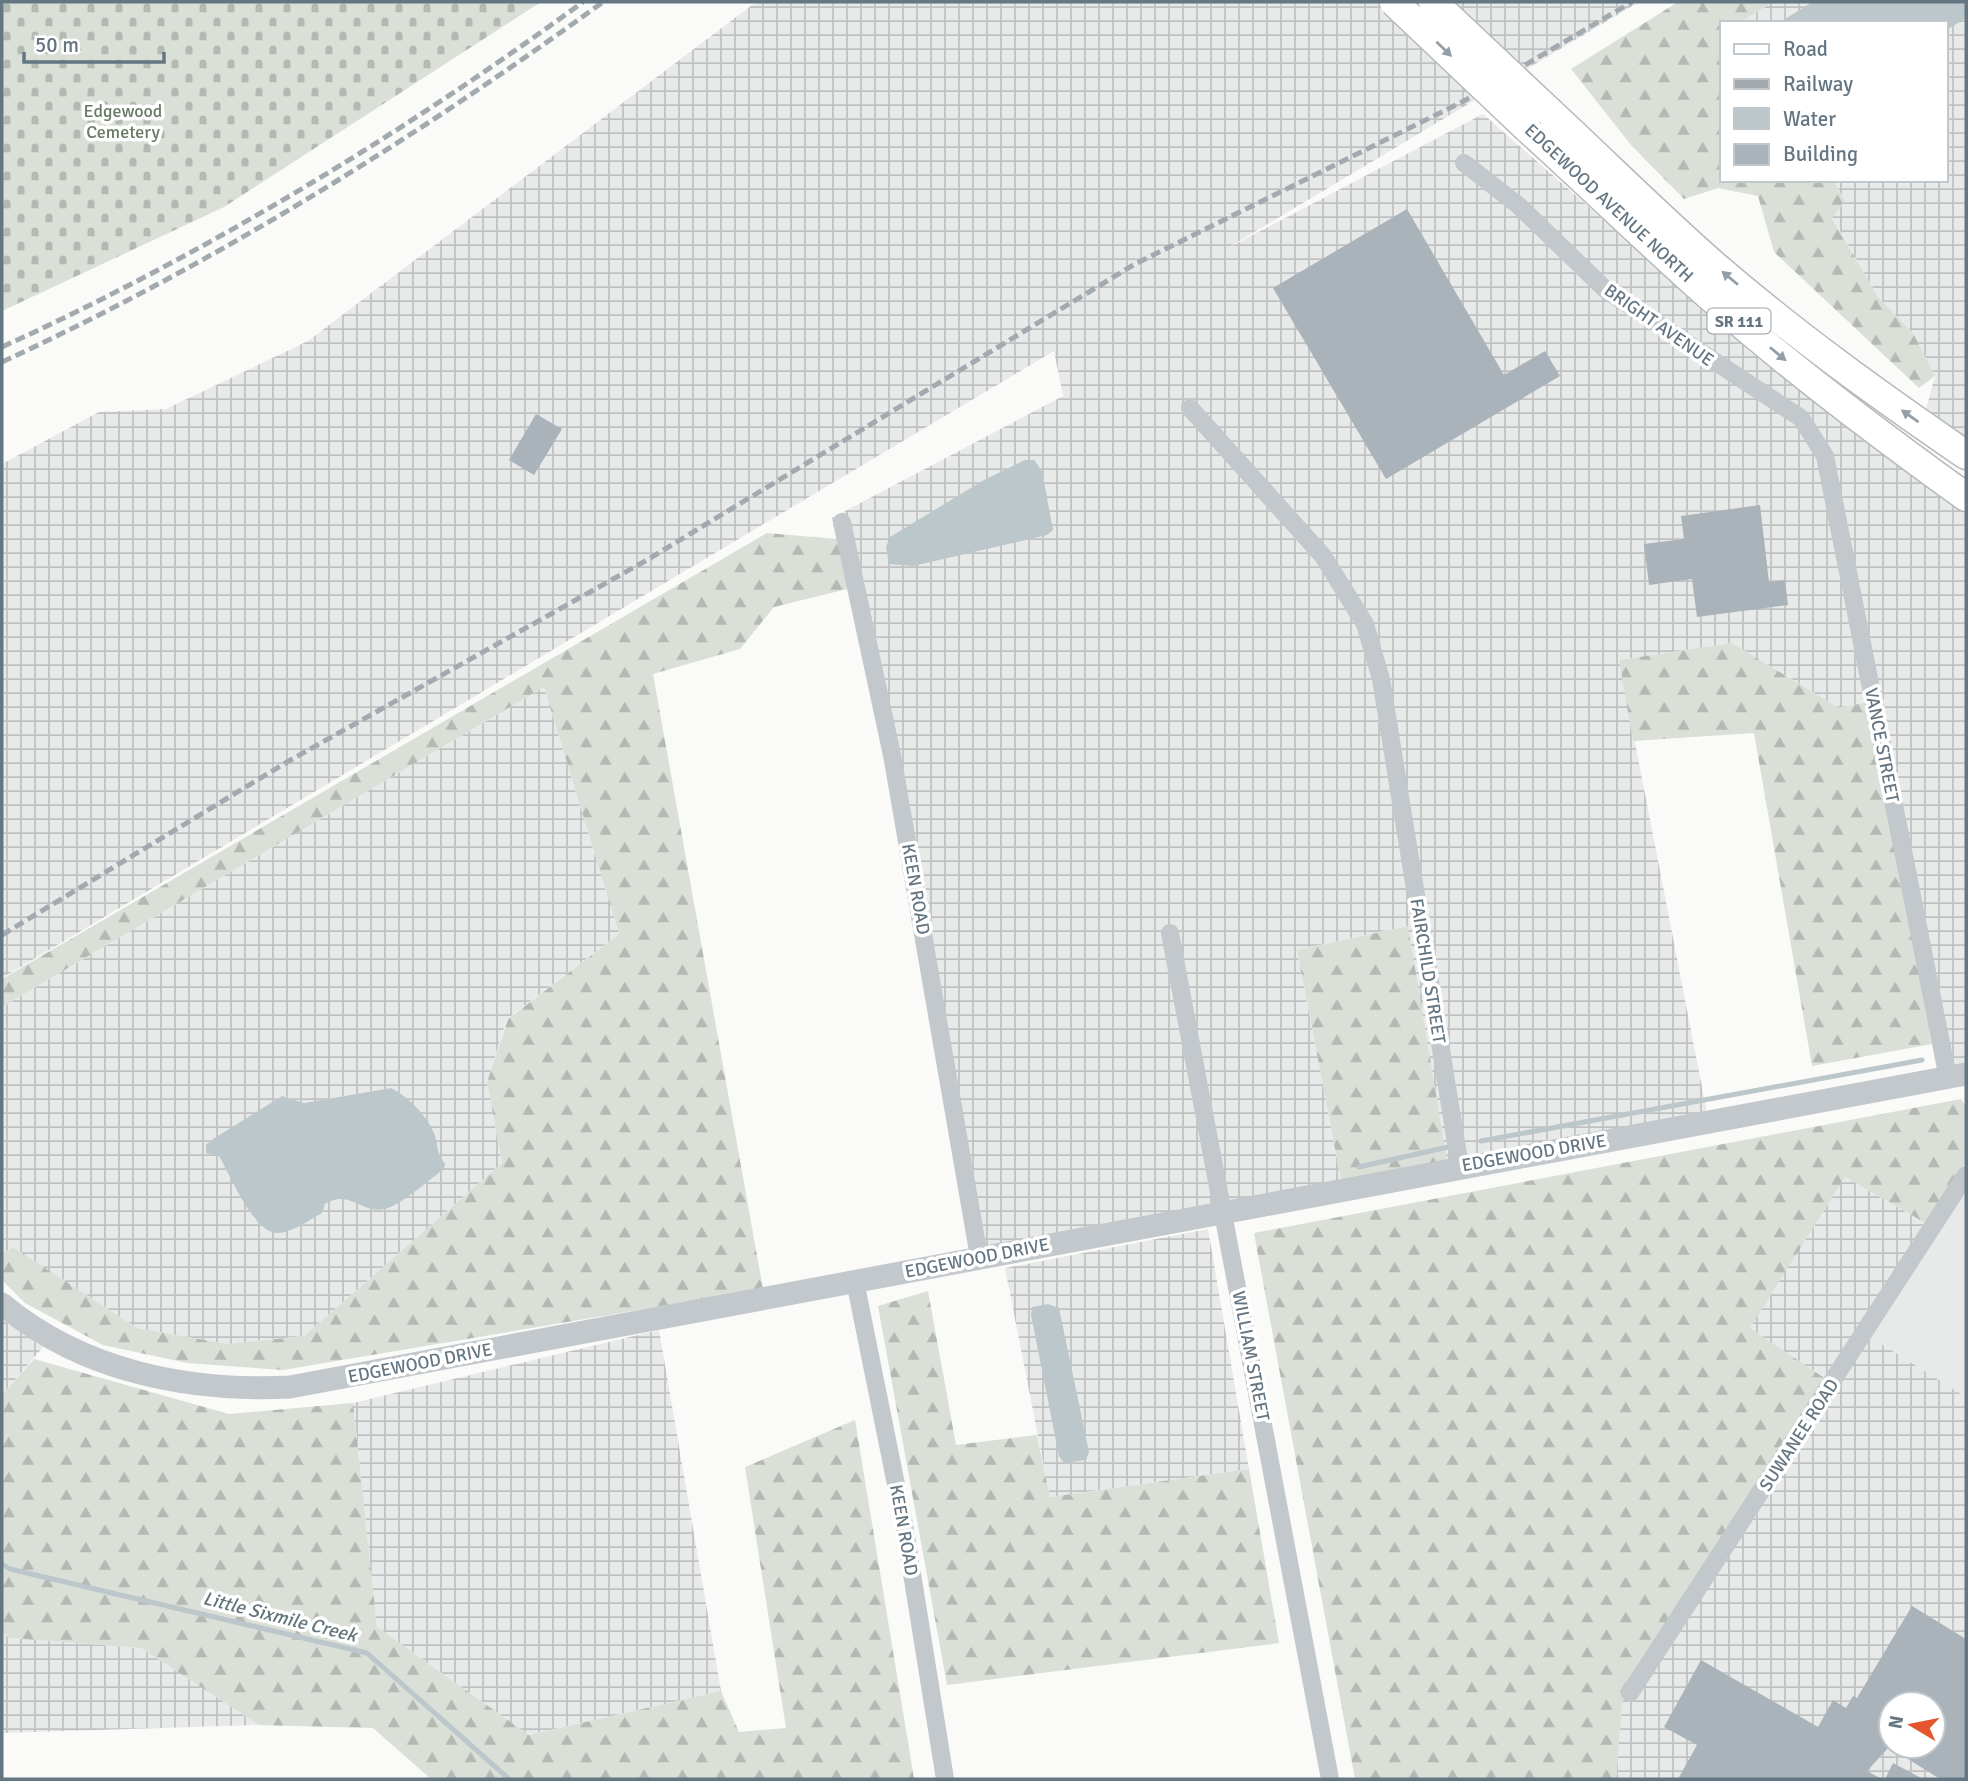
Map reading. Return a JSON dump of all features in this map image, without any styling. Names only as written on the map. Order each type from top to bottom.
[{"type":"main road","name":"EDGEWOOD AVENUE NORTH","points":[[1394,2],[1527,128],[1767,345],[1853,415],[1966,497]]},
{"type":"main road","name":"EDGEWOOD AVENUE NORTH","points":[[1433,2],[1715,265],[1870,389],[1966,455]]},
{"type":"street","name":"BRIGHT AVENUE","points":[[1464,163],[1518,205],[1605,290],[1801,418]]},
{"type":"street","name":"FAIRCHILD STREET","points":[[1190,408],[1323,556],[1365,624],[1381,679],[1460,1167]]},
{"type":"street","name":"VANCE STREET","points":[[1801,418],[1825,456],[1957,1076]]},
{"type":"street","name":"KEEN ROAD","points":[[842,522],[892,755],[979,1257]]},
{"type":"street","name":"WILLIAM STREET","points":[[1170,933],[1330,1779]]},
{"type":"street","name":"EDGEWOOD DRIVE","points":[[2,1304],[58,1342],[102,1361],[146,1375],[201,1386],[290,1387],[1957,1076]]},
{"type":"street","name":"SUWANEE ROAD","points":[[1630,1693],[1966,1175]]},
{"type":"street","name":"KEEN ROAD","points":[[855,1281],[904,1524],[945,1779]]},
{"type":"shaded area","points":[[756,2],[1639,2],[1226,249],[1483,114],[1745,344],[1966,513],[1966,1065],[1937,1070],[1868,702],[1839,708],[1732,643],[1619,660],[1707,1113],[1447,1160],[1407,926],[1297,950],[1341,1180],[986,1249],[862,587],[847,589],[832,518],[1063,396],[1054,351],[2,978],[2,464],[99,412],[166,409],[308,341]]},
{"type":"shaded area","points":[[1773,2],[1966,2],[1966,441],[1925,413],[1935,376],[1913,333],[1878,297],[1832,217],[1845,201],[1834,182],[1947,182],[1947,21],[1742,21]]},
{"type":"shaded area","points":[[544,687],[619,934],[507,1019],[487,1082],[502,1163],[304,1336],[228,1344],[137,1328],[13,1247],[2,1254],[2,1007]],"holes":[[[391,1088],[436,1152],[353,1199],[335,1198],[325,1204],[322,1213],[278,1233],[254,1218],[219,1156],[207,1145],[282,1096],[304,1103]]]},
{"type":"shaded area","points":[[1966,1161],[1966,1397],[1859,1330]]},
{"type":"shaded area","points":[[1845,1177],[1927,1224],[1859,1330],[1966,1397],[1966,1779],[1616,1779],[1623,1694],[1826,1379],[1749,1328]]},
{"type":"shaded area","points":[[1208,1229],[1249,1469],[1050,1497],[1005,1268]]},
{"type":"shaded area","points":[[2,1319],[43,1347],[2,1395]]},
{"type":"shaded area","points":[[659,1330],[721,1691],[529,1735],[377,1627],[353,1403]]},
{"type":"shaded area","points":[[2,1631],[9,1638],[141,1648],[259,1725],[2,1733]]},
{"type":"green space","name":"Edgewood Cemetery","points":[[2,2],[541,2],[224,207],[2,311]]},
{"type":"green space","points":[[1678,2],[1773,2],[1742,21],[1720,21],[1720,182],[1834,182],[1845,201],[1832,218],[1878,297],[1913,333],[1935,376],[1919,388],[1774,252],[1758,196],[1718,188],[1684,199],[1631,145],[1571,69]]},
{"type":"green space","points":[[767,533],[837,539],[847,589],[774,607],[740,649],[653,674],[763,1289],[283,1370],[187,1363],[103,1345],[25,1303],[2,1280],[2,1254],[13,1247],[137,1328],[228,1344],[304,1336],[502,1163],[487,1082],[508,1019],[619,934],[544,687],[2,1007],[2,979]]},
{"type":"green space","points":[[1732,643],[1839,708],[1868,702],[1932,1044],[1812,1066],[1754,733],[1633,741],[1619,660]]},
{"type":"green space","points":[[1408,926],[1447,1160],[1341,1180],[1297,950]]},
{"type":"green space","points":[[1961,1099],[1966,1106],[1966,1161],[1927,1224],[1845,1177],[1750,1328],[1826,1379],[1623,1694],[1616,1779],[1355,1779],[1254,1233]]},
{"type":"green space","points":[[928,1291],[956,1445],[1037,1435],[1050,1497],[1249,1469],[1279,1643],[947,1685],[878,1306]]},
{"type":"green space","points":[[34,1359],[229,1414],[353,1403],[377,1627],[529,1735],[721,1691],[739,1732],[786,1728],[745,1467],[855,1420],[914,1779],[431,1779],[373,1728],[259,1725],[141,1648],[9,1638],[2,1631],[2,1395]]},
{"type":"water","points":[[1812,2],[1966,2],[1966,18],[1947,30],[1947,21],[1782,21]]},
{"type":"water","points":[[1025,460],[1034,460],[1042,471],[1053,530],[1047,535],[913,566],[889,564],[886,547],[890,537],[984,480]]},
{"type":"water","points":[[391,1088],[410,1101],[426,1119],[445,1164],[444,1169],[388,1208],[371,1209],[343,1199],[334,1200],[325,1204],[322,1213],[294,1229],[277,1233],[268,1230],[251,1214],[219,1156],[206,1153],[206,1145],[213,1139],[282,1096],[304,1103]]},
{"type":"water","points":[[1048,1304],[1059,1308],[1089,1452],[1086,1460],[1064,1463],[1059,1456],[1031,1315],[1032,1307]]},
{"type":"building","points":[[1407,209],[1504,375],[1545,351],[1560,376],[1386,479],[1273,288]]},
{"type":"building","points":[[536,414],[562,429],[534,475],[509,460]]},
{"type":"building","points":[[1760,505],[1769,582],[1785,580],[1788,605],[1697,617],[1692,579],[1649,585],[1644,544],[1684,539],[1681,516]]},
{"type":"building","points":[[1912,1606],[1966,1639],[1966,1779],[1940,1779],[1910,1760],[1947,1760],[1947,1690],[1877,1690],[1877,1760],[1867,1771],[1882,1779],[1678,1779],[1697,1745],[1664,1727],[1701,1660],[1818,1727],[1833,1700],[1846,1708],[1853,1696],[1857,1698]]},
{"type":"building","points":[[1893,1763],[1923,1779],[1885,1779]]},
{"type":"waterway","points":[[1481,1141],[1922,1060]]},
{"type":"waterway","points":[[1359,1167],[1448,1147]]},
{"type":"waterway","name":"Little Sixmile Creek","points":[[2,1564],[10,1569],[367,1653],[509,1779]]},
{"type":"railway","points":[[2,347],[153,272],[301,189],[445,99],[583,2]]},
{"type":"railway","points":[[2,362],[159,284],[311,197],[459,102],[603,2]]},
{"type":"railway","points":[[2,935],[287,762],[647,560],[1135,264],[1464,101],[1632,2]]}]
